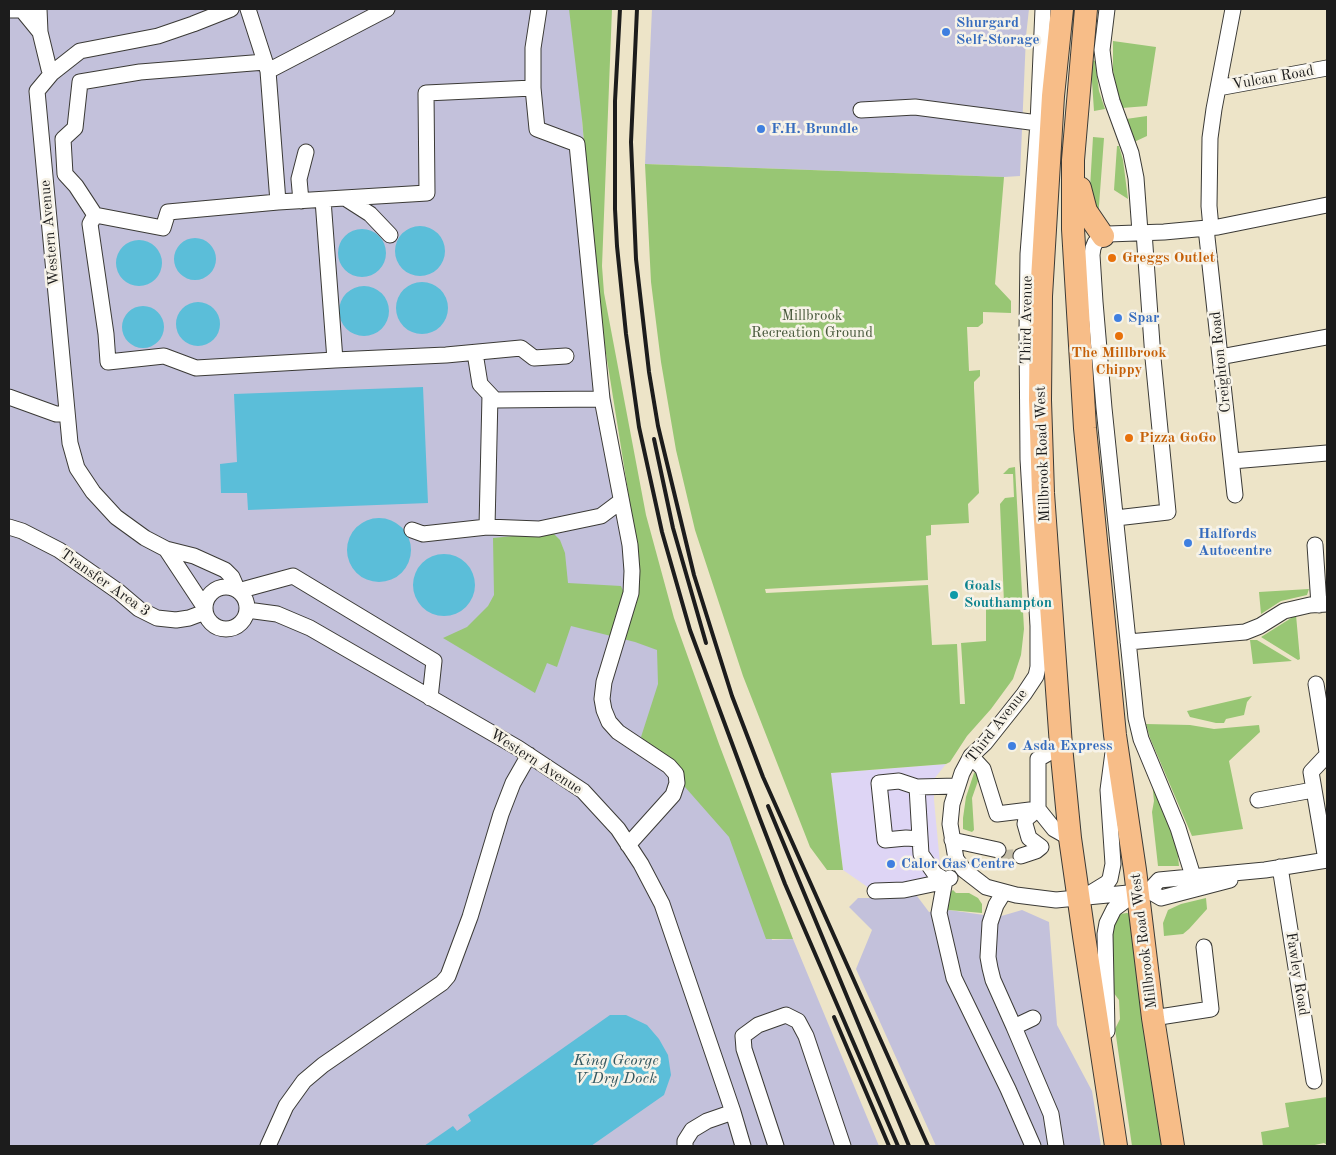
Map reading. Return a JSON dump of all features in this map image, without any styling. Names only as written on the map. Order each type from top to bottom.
[{"type":"highway","name":"Millbrook Road West","points":[[1062,9],[1048,164],[1041,296],[1040,391],[1043,493],[1061,746],[1070,838],[1116,1146]]},
{"type":"highway","name":"Millbrook Road West","points":[[1086,9],[1073,160],[1073,229],[1085,428],[1115,735],[1143,891],[1153,1018],[1173,1146]]},
{"type":"highway","points":[[1073,160],[1086,211],[1103,236]]},
{"type":"street","points":[[39,9],[40,32],[49,69],[52,72]]},
{"type":"street","name":"Western Avenue","points":[[166,549],[146,538],[116,517],[93,492],[77,468],[70,443],[37,91],[52,72],[80,51],[158,36],[231,9]]},
{"type":"street","points":[[248,9],[266,66],[278,202]]},
{"type":"street","points":[[387,9],[266,66],[140,72],[80,82],[75,128],[63,139],[65,174],[76,186],[95,215],[163,228],[168,212],[278,202],[427,194],[426,93],[533,88]]},
{"type":"street","points":[[539,9],[533,48],[533,88],[537,129],[577,144],[602,399],[632,557],[631,593],[604,682],[602,699],[609,722],[618,732],[669,766],[676,774],[677,783],[673,795],[628,845]]},
{"type":"street","name":"Third Avenue","points":[[1043,9],[1038,123],[1028,254],[1027,420],[1039,642],[1038,667],[1036,676],[1024,694],[985,744],[971,756],[957,786],[952,804],[950,824],[956,859],[964,870],[986,887],[1051,900],[1143,891]]},
{"type":"street","points":[[1107,9],[1102,50],[1105,74],[1112,101],[1131,153],[1136,178],[1168,512],[1116,518]]},
{"type":"street","name":"Creighton Road","points":[[1233,9],[1210,138],[1208,228],[1235,495]]},
{"type":"street","points":[[9,10],[22,10],[40,32]]},
{"type":"street","name":"Vulcan Road","points":[[1218,88],[1327,68]]},
{"type":"street","points":[[861,110],[914,107],[1038,123]]},
{"type":"street","points":[[301,201],[299,179],[306,152]]},
{"type":"street","points":[[344,198],[370,214],[390,235]]},
{"type":"street","points":[[323,200],[335,360]]},
{"type":"street","points":[[1194,876],[1178,828],[1146,754],[1137,728],[1104,408],[1092,255],[1095,243],[1108,234],[1208,228],[1327,205]]},
{"type":"street","points":[[95,215],[90,224],[106,334],[108,362],[164,356],[196,368],[475,353],[521,348],[534,358],[566,356]]},
{"type":"street","points":[[1220,357],[1327,337]]},
{"type":"street","points":[[475,353],[480,384],[495,400],[602,399]]},
{"type":"street","points":[[487,527],[490,394]]},
{"type":"street","points":[[9,397],[56,414],[67,414]]},
{"type":"street","points":[[1232,461],[1327,453]]},
{"type":"street","points":[[412,530],[423,534],[487,527],[539,528],[601,516],[620,501]]},
{"type":"street","name":"Transfer Area 3","points":[[9,527],[22,531],[59,550],[119,592],[139,609],[157,618],[176,620],[189,618],[205,610]]},
{"type":"street","points":[[1128,642],[1245,632],[1260,626],[1284,611],[1323,604],[1315,545]]},
{"type":"street","points":[[166,549],[194,556],[225,570],[232,577],[246,603],[247,610],[242,622],[236,626],[224,629],[211,624],[205,610],[166,549]]},
{"type":"street","points":[[205,610],[209,596],[219,588],[226,587],[238,591],[293,576],[434,662],[430,698]]},
{"type":"street","name":"Western Avenue","points":[[247,610],[277,614],[293,620],[529,756],[582,791],[618,829],[641,864],[662,904],[743,1146]]},
{"type":"street","points":[[1107,1089],[1106,928],[1109,916],[1114,909],[1159,880],[1327,860],[1311,772],[1327,754],[1316,684]]},
{"type":"street","name":"Millbrook Road West","points":[[1078,898],[1102,888],[1110,879],[1113,852],[1108,790],[1115,735]]},
{"type":"street","points":[[1061,746],[1038,759],[1038,809],[1054,829],[1070,838]]},
{"type":"street","points":[[268,1146],[286,1106],[304,1081],[323,1065],[442,983],[448,976],[470,917],[501,814],[513,783],[529,756]]},
{"type":"street","points":[[971,756],[983,768],[997,814],[1038,809]]},
{"type":"street","points":[[920,839],[885,840],[880,783],[899,781],[917,787],[957,786]]},
{"type":"street","points":[[917,787],[921,854],[935,874],[944,880]]},
{"type":"street","points":[[1258,800],[1314,790]]},
{"type":"street","points":[[1021,852],[1036,851],[1041,847],[1029,838],[1025,824],[1026,819],[1038,809]]},
{"type":"street","points":[[952,840],[999,854]]},
{"type":"street","points":[[1143,891],[1163,897],[1272,868]]},
{"type":"street","name":"Fawley Road","points":[[1272,868],[1314,1081]]},
{"type":"street","points":[[875,891],[904,890],[942,882],[964,870]]},
{"type":"street","points":[[944,880],[939,912],[954,978],[1033,1146]]},
{"type":"street","points":[[1004,892],[996,905],[990,923],[988,956],[993,980],[1050,1114],[1056,1146]]},
{"type":"street","points":[[1153,1018],[1211,1009],[1204,947]]},
{"type":"street","points":[[776,1146],[744,1049],[743,1036],[758,1025],[786,1015],[798,1021],[806,1036],[843,1146]]},
{"type":"street","points":[[1014,1027],[1033,1018]]},
{"type":"street","points":[[685,1146],[685,1141],[692,1130],[707,1121],[733,1112]]},
{"type":"shaded area","points":[[9,9],[586,9],[582,119],[601,342],[643,578],[756,876],[772,940],[793,939],[879,1146],[9,1146]]},
{"type":"shaded area","points":[[652,9],[1029,9],[1026,36],[1020,176],[1004,177],[645,164]]},
{"type":"shaded area","points":[[946,764],[934,779],[934,800],[941,874],[936,880],[869,888],[843,870],[831,773]]},
{"type":"shaded area","points":[[914,892],[929,912],[949,910],[998,917],[1022,910],[1049,922],[1057,1025],[1092,1091],[1101,1146],[936,1146],[856,969],[872,930],[849,907],[858,898],[876,898]]},
{"type":"green space","points":[[569,9],[612,9],[602,266],[604,293],[646,515],[674,618],[719,744],[793,939],[766,939],[729,837],[641,737],[658,684],[657,650],[635,642],[571,626],[557,667],[547,663],[535,693],[443,638],[467,627],[488,606],[494,595],[493,538],[552,532],[560,540],[565,553],[568,583],[621,586],[625,595],[636,541],[597,297],[582,119]]},
{"type":"green space","points":[[1113,41],[1156,47],[1147,106],[1122,108],[1113,70]]},
{"type":"green space","points":[[1093,60],[1095,61],[1099,91],[1105,109],[1094,111],[1091,67]]},
{"type":"green space","points":[[1147,116],[1147,136],[1134,142],[1126,119]]},
{"type":"green space","points":[[1093,137],[1104,138],[1098,219],[1089,205]]},
{"type":"green space","points":[[1117,146],[1119,146],[1123,160],[1128,199],[1114,190]]},
{"type":"green space","name":"Millbrook Recreation Ground","points":[[645,164],[1004,177],[995,284],[1011,301],[1011,313],[983,312],[983,323],[978,327],[967,327],[969,371],[980,370],[980,376],[974,382],[979,493],[968,504],[969,523],[931,525],[931,535],[926,536],[928,580],[765,589],[766,593],[928,585],[932,645],[957,644],[960,704],[965,704],[961,643],[986,641],[986,605],[1004,603],[1000,504],[1005,498],[1014,497],[1013,474],[1003,474],[1009,468],[1015,467],[1024,629],[1021,655],[1013,679],[991,709],[967,736],[950,762],[946,764],[831,773],[843,870],[827,870],[810,847],[743,676],[695,530],[676,450],[661,362],[651,282]]},
{"type":"green space","points":[[1309,589],[1307,595],[1281,601],[1261,614],[1259,592]]},
{"type":"green space","points":[[1296,615],[1300,659],[1298,660],[1261,637]]},
{"type":"green space","points":[[1250,640],[1257,640],[1292,661],[1253,664]]},
{"type":"green space","points":[[1252,696],[1247,702],[1244,715],[1226,719],[1224,723],[1190,717],[1187,711]]},
{"type":"green space","points":[[1146,724],[1190,725],[1214,729],[1259,725],[1260,732],[1229,761],[1243,829],[1192,836],[1150,738]]},
{"type":"green space","points":[[976,772],[979,778],[972,798],[974,830],[972,832],[963,829],[963,818],[966,797]]},
{"type":"green space","points":[[1152,781],[1176,835],[1179,866],[1158,866],[1152,812],[1154,801]]},
{"type":"green space","points":[[953,890],[956,893],[969,893],[978,898],[982,904],[982,913],[949,910],[944,913],[948,894]]},
{"type":"green space","points":[[1206,898],[1207,909],[1189,929],[1183,934],[1164,936],[1163,923],[1168,910],[1181,904]]},
{"type":"green space","points":[[1120,914],[1131,914],[1164,1146],[1132,1146],[1115,1029],[1120,1019],[1119,1000],[1113,992],[1112,924],[1114,919]]},
{"type":"green space","points":[[1327,1097],[1327,1145],[1324,1143],[1310,1146],[1263,1146],[1261,1132],[1289,1127],[1285,1103]]},
{"type":"water","points":[[420,226],[430,228],[438,233],[443,241],[445,251],[443,261],[438,269],[430,274],[420,276],[410,274],[402,269],[397,261],[395,251],[397,241],[402,233],[410,228]]},
{"type":"water","points":[[357,229],[367,229],[376,233],[382,239],[386,253],[382,267],[376,273],[367,277],[357,277],[348,273],[342,267],[338,258],[338,248],[342,239],[348,233]]},
{"type":"water","points":[[199,238],[207,241],[213,247],[216,259],[213,271],[207,277],[191,280],[183,277],[177,271],[174,255],[177,247],[183,241]]},
{"type":"water","points":[[139,240],[152,244],[158,250],[162,263],[158,276],[152,282],[139,286],[126,282],[120,276],[116,263],[120,250],[126,244]]},
{"type":"water","points":[[422,282],[432,284],[440,290],[446,298],[448,308],[446,318],[440,326],[432,332],[422,334],[412,332],[404,326],[398,318],[396,308],[398,298],[404,290],[412,284]]},
{"type":"water","points":[[364,286],[374,288],[382,293],[387,301],[389,311],[387,321],[382,329],[374,334],[364,336],[354,334],[346,329],[341,321],[339,311],[341,301],[346,293],[354,288]]},
{"type":"water","points":[[202,302],[214,308],[219,315],[219,333],[214,340],[207,345],[194,346],[186,343],[179,336],[176,320],[179,312],[186,305]]},
{"type":"water","points":[[147,306],[155,309],[161,315],[164,327],[161,339],[155,345],[139,348],[131,345],[125,339],[122,323],[125,315],[131,309]]},
{"type":"water","points":[[423,387],[428,503],[248,510],[247,493],[221,493],[220,464],[237,462],[234,394]]},
{"type":"water","points":[[379,518],[397,524],[405,532],[411,550],[405,568],[397,576],[379,582],[361,576],[353,568],[347,550],[353,532],[361,524]]},
{"type":"water","points":[[444,554],[456,556],[466,563],[473,573],[475,585],[473,597],[466,607],[456,614],[444,616],[432,614],[422,607],[415,597],[413,585],[415,573],[422,563],[432,556]]},
{"type":"water","name":"King George V Dry Dock","points":[[610,1015],[626,1015],[647,1025],[659,1039],[668,1055],[671,1075],[664,1095],[591,1146],[424,1146],[453,1126],[457,1131],[471,1121],[468,1115]]},
{"type":"tunnel","points":[[999,858],[1021,856]]},
{"type":"railway","points":[[620,9],[615,101],[617,246],[626,334],[639,427],[662,532],[690,630],[760,819],[785,884],[898,1146]]},
{"type":"railway","points":[[637,9],[631,142],[636,259],[649,372],[658,426],[694,575],[732,696],[763,777],[928,1146]]},
{"type":"railway","points":[[654,439],[673,528],[706,643]]},
{"type":"railway","points":[[768,806],[909,1146]]},
{"type":"railway","points":[[834,1017],[889,1146]]},
{"type":"place","name":"Shurgard Self-Storage","points":[[946,32]]},
{"type":"place","name":"F.H. Brundle","points":[[761,129]]},
{"type":"place","name":"Greggs Outlet","points":[[1112,258]]},
{"type":"place","name":"Spar","points":[[1118,318]]},
{"type":"place","name":"The Millbrook Chippy","points":[[1119,336]]},
{"type":"place","name":"Pizza GoGo","points":[[1129,438]]},
{"type":"place","name":"Halfords Autocentre","points":[[1188,543]]},
{"type":"place","name":"Goals Southampton","points":[[954,595]]},
{"type":"place","name":"Asda Express","points":[[1012,746]]},
{"type":"place","name":"Calor Gas Centre","points":[[891,864]]}]
